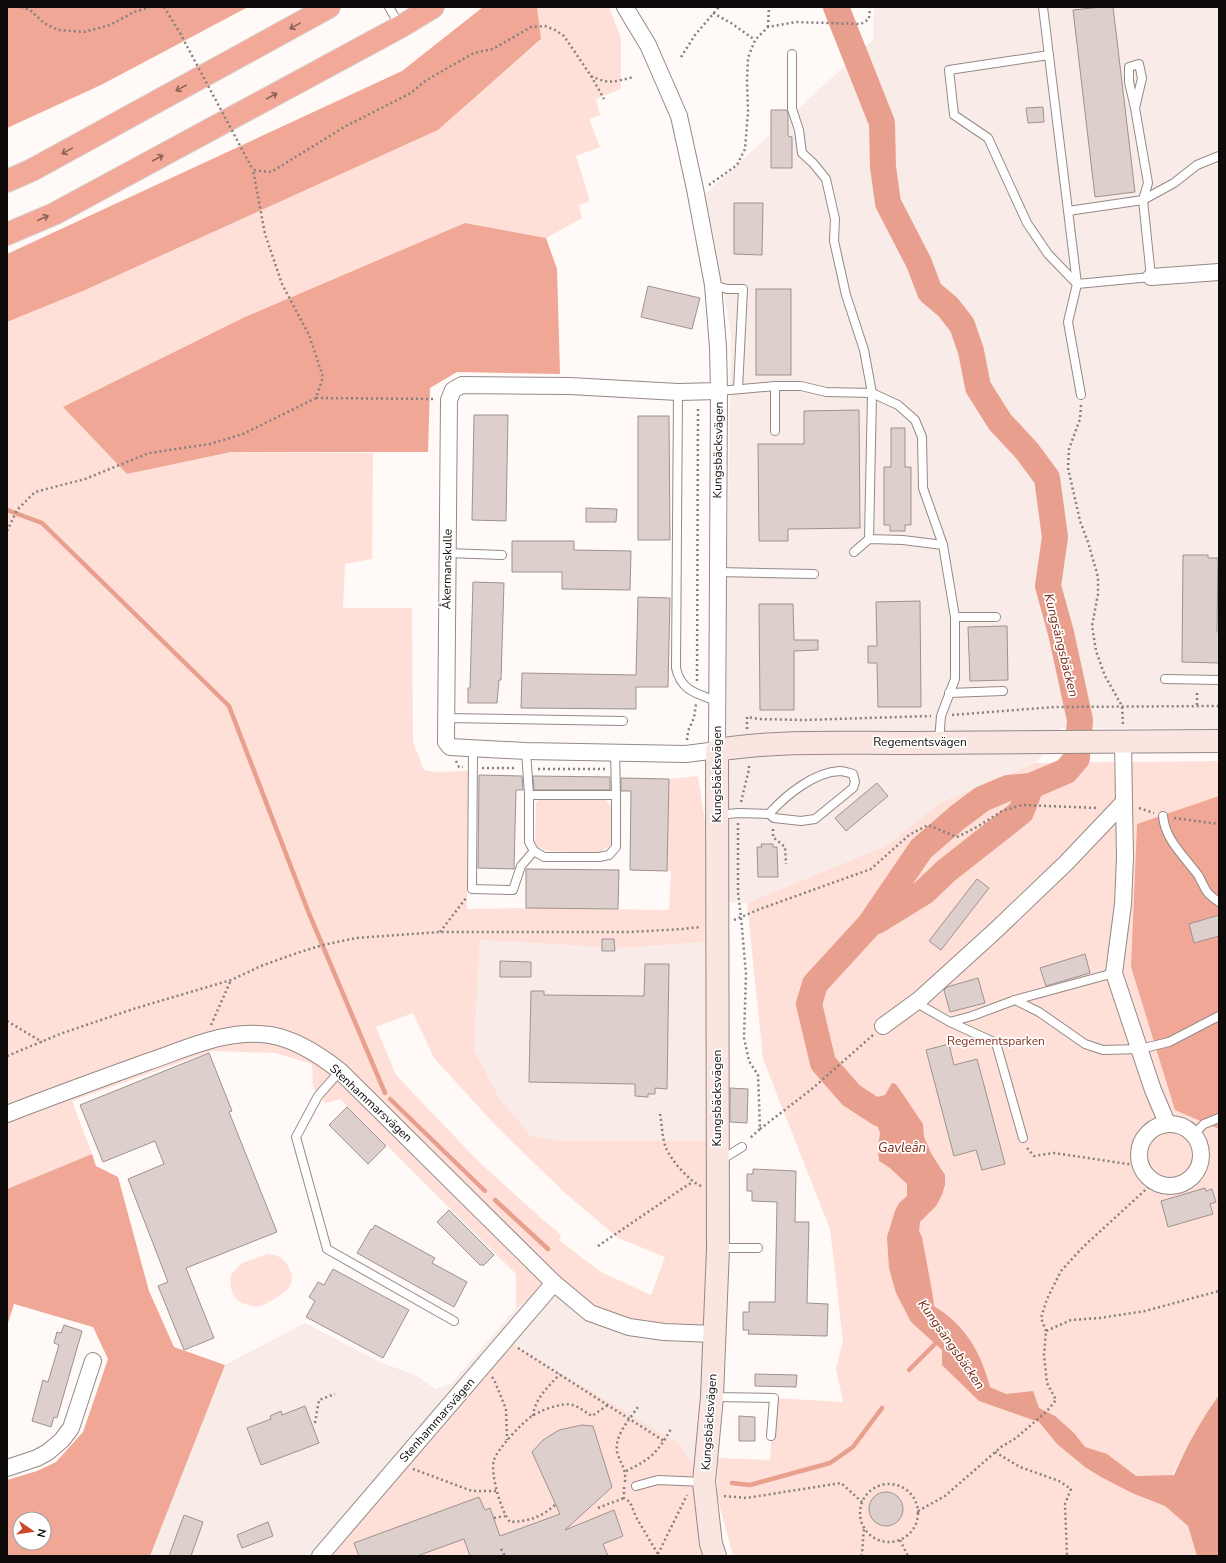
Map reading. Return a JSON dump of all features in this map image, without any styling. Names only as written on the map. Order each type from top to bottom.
[{"type":"highway","points":[[7,181],[32,170],[329,7]]},
{"type":"highway","points":[[7,234],[54,214],[400,27],[433,7]]},
{"type":"street","name":"Kungsbäcksvägen","points":[[625,7],[648,45],[679,116],[695,189],[713,285],[718,347],[717,750],[728,814],[717,926],[718,1248],[712,1397],[705,1486],[706,1513],[711,1544],[715,1556]]},
{"type":"street","points":[[1151,277],[1219,272]]},
{"type":"street","points":[[449,400],[452,390],[462,385],[570,386],[678,392],[719,391]]},
{"type":"street","name":"Åkermanskulle","points":[[449,400],[446,742],[450,747],[456,748]]},
{"type":"street","name":"Regementsvägen","points":[[717,750],[748,745],[827,743],[1072,740],[1219,741]]},
{"type":"street","points":[[1124,741],[1125,857],[1123,896],[1114,973],[1153,1090],[1167,1123]]},
{"type":"street","points":[[456,748],[686,754],[717,750]]},
{"type":"street","points":[[883,1026],[915,1002],[1002,925],[1066,863],[1124,802]]},
{"type":"street","name":"Stenhammarsvägen","points":[[7,1114],[202,1042],[245,1034],[271,1035],[302,1046],[327,1061],[340,1071],[554,1283],[590,1312],[629,1327],[664,1332],[714,1334]]},
{"type":"street","points":[[1167,1123],[1186,1127],[1194,1134],[1199,1142],[1202,1152],[1201,1162],[1191,1179],[1182,1184],[1163,1186],[1154,1182],[1146,1175],[1141,1166],[1139,1152],[1143,1138],[1149,1131],[1167,1123]]},
{"type":"street","name":"Stenhammarsvägen","points":[[320,1556],[554,1283]]},
{"type":"street","points":[[7,1468],[37,1458],[48,1452],[62,1440],[71,1428],[93,1361]]},
{"type":"lane","points":[[389,7],[400,27]]},
{"type":"lane","points":[[1043,7],[1077,284],[1068,322],[1081,395]]},
{"type":"lane","points":[[792,54],[792,110],[799,130],[802,153],[813,163],[826,179],[835,219],[834,241],[837,257],[846,295],[864,350],[872,393],[869,539]]},
{"type":"lane","points":[[1049,55],[949,70],[954,115],[988,138],[1027,223],[1048,254],[1077,284]]},
{"type":"lane","points":[[1077,284],[1151,277],[1143,200],[1148,183],[1135,108]]},
{"type":"lane","points":[[1068,211],[1143,200],[1174,183],[1196,165],[1219,156]]},
{"type":"lane","points":[[713,285],[743,289],[738,388]]},
{"type":"lane","points":[[775,386],[775,431]]},
{"type":"lane","points":[[719,391],[738,388],[801,386],[826,392],[872,393],[898,405],[915,420],[922,437],[923,488],[943,545],[955,617],[955,679],[941,716],[939,742]]},
{"type":"lane","points":[[678,392],[676,668],[678,678],[685,687],[698,694],[717,701]]},
{"type":"lane","points":[[854,552],[869,539],[903,540],[943,545]]},
{"type":"lane","points":[[447,552],[502,555]]},
{"type":"lane","points":[[718,572],[814,574]]},
{"type":"lane","points":[[955,617],[996,616]]},
{"type":"lane","points":[[1165,679],[1219,680]]},
{"type":"lane","points":[[949,693],[1003,691]]},
{"type":"lane","points":[[446,718],[623,721]]},
{"type":"lane","points":[[473,749],[472,889],[513,890],[521,866],[534,851]]},
{"type":"lane","points":[[526,751],[529,795],[529,842],[534,851],[544,857],[599,857],[609,855],[616,847],[615,752]]},
{"type":"lane","points":[[728,814],[771,816],[800,821],[815,818],[853,788],[855,782],[853,774],[842,771],[825,773],[798,788],[781,801],[771,816]]},
{"type":"lane","points":[[529,795],[616,795]]},
{"type":"lane","points":[[1163,816],[1164,826],[1168,836],[1185,860],[1199,876],[1208,894],[1219,902]]},
{"type":"lane","points":[[950,1022],[972,1016],[1015,1000],[1114,973]]},
{"type":"lane","points":[[1015,1000],[1039,1012],[1085,1044],[1103,1050],[1140,1049],[1168,1042],[1219,1016]]},
{"type":"lane","points":[[915,1002],[950,1022],[996,1043],[1023,1138]]},
{"type":"lane","points":[[340,1071],[318,1096],[296,1137],[327,1249],[454,1321]]},
{"type":"lane","points":[[1194,1134],[1204,1124],[1219,1118]]},
{"type":"lane","points":[[718,1162],[742,1147]]},
{"type":"lane","points":[[718,1248],[758,1248]]},
{"type":"lane","points":[[712,1397],[774,1398],[771,1436]]},
{"type":"lane","points":[[636,1486],[658,1480],[705,1486]]},
{"type":"path","points":[[21,7],[30,10],[44,23],[58,30],[84,32],[110,26],[134,12],[150,7]]},
{"type":"path","points":[[164,7],[180,33],[253,170],[265,234],[282,284],[310,335],[323,377],[316,398]]},
{"type":"path","points":[[681,57],[695,35],[719,7]]},
{"type":"path","points":[[768,27],[769,7]]},
{"type":"path","points":[[695,189],[712,184],[737,165],[745,149],[748,112],[748,58],[755,40],[768,27],[796,22],[861,24],[869,19],[870,7]]},
{"type":"path","points":[[713,13],[731,23],[755,40]]},
{"type":"path","points":[[253,170],[271,172],[346,126],[411,93],[425,81],[474,53],[493,49],[531,27],[545,26],[564,36],[591,76],[604,99]]},
{"type":"path","points":[[591,76],[602,82],[614,82],[634,77]]},
{"type":"path","points":[[686,754],[688,731],[694,718],[698,694],[698,392]]},
{"type":"path","points":[[1081,395],[1080,419],[1068,449],[1068,468],[1080,521],[1098,577],[1098,594],[1092,626],[1096,651],[1105,676],[1122,706]]},
{"type":"path","points":[[7,531],[17,510],[35,492],[85,479],[150,453],[210,444],[244,434],[316,398],[449,400]]},
{"type":"path","points":[[760,1130],[758,1075],[749,1061],[744,1038],[746,974],[741,917],[728,814],[749,769],[747,717],[759,719],[804,720],[941,716],[1054,707],[1219,706]]},
{"type":"path","points":[[456,748],[456,763],[459,767],[615,770]]},
{"type":"path","points":[[7,1056],[60,1034],[133,1009],[231,980],[261,966],[313,948],[356,938],[440,932],[657,931],[717,926],[871,869],[909,835],[928,825],[957,837],[977,827],[1002,811],[1022,805],[1031,806]]},
{"type":"path","points":[[771,816],[773,837],[785,847],[786,864]]},
{"type":"path","points":[[440,932],[472,889]]},
{"type":"path","points":[[202,1042],[231,980]]},
{"type":"path","points":[[7,1021],[42,1042]]},
{"type":"path","points":[[742,1147],[760,1130],[813,1088],[883,1026]]},
{"type":"path","points":[[660,1114],[666,1148],[680,1168],[694,1183],[701,1186],[718,1187]]},
{"type":"path","points":[[1023,1138],[1028,1151],[1034,1156],[1054,1153],[1141,1166]]},
{"type":"path","points":[[918,1511],[945,1496],[996,1452],[1016,1438],[1047,1411],[1056,1400],[1047,1383],[1044,1355],[1046,1331],[1041,1318],[1047,1299],[1061,1271],[1083,1247],[1154,1182]]},
{"type":"path","points":[[598,1246],[689,1184],[694,1183]]},
{"type":"path","points":[[1046,1331],[1071,1320],[1100,1318],[1144,1311],[1219,1291]]},
{"type":"path","points":[[506,1340],[664,1441]]},
{"type":"path","points":[[483,1366],[495,1382],[506,1409],[507,1440]]},
{"type":"path","points":[[532,1416],[534,1406],[545,1390],[560,1374]]},
{"type":"path","points":[[315,1423],[319,1400],[335,1394]]},
{"type":"path","points":[[555,1505],[538,1516],[526,1521],[510,1522],[505,1516],[497,1490],[494,1460],[507,1440],[532,1416],[554,1406],[573,1404],[592,1416],[608,1405]]},
{"type":"path","points":[[624,1498],[626,1471],[617,1453],[619,1434],[638,1406]]},
{"type":"path","points":[[626,1471],[644,1463],[656,1453],[671,1429]]},
{"type":"path","points":[[996,1452],[1020,1467],[1059,1481],[1071,1489],[1065,1504],[1067,1556]]},
{"type":"path","points":[[400,1463],[472,1491],[497,1490]]},
{"type":"path","points":[[624,1498],[630,1502],[636,1517],[658,1555],[705,1486],[746,1498],[841,1482],[862,1502]]},
{"type":"path","points":[[884,1484],[894,1484],[903,1487],[916,1501],[918,1511],[914,1528],[908,1535],[900,1540],[892,1542],[880,1540],[869,1534],[864,1527],[860,1515],[862,1502],[867,1494],[884,1484]]},
{"type":"path","points":[[598,1508],[624,1498]]},
{"type":"path","points":[[494,1518],[505,1516]]},
{"type":"path","points":[[860,1555],[864,1527]]},
{"type":"path","points":[[900,1540],[908,1556]]},
{"type":"path","points":[[501,1549],[505,1556]]},
{"type":"shaded area","points":[[7,7],[248,7],[101,85],[7,128]]},
{"type":"shaded area","points":[[483,7],[537,7],[541,39],[438,130],[83,291],[7,322],[7,254],[402,71]]},
{"type":"shaded area","points":[[874,7],[1219,7],[1219,729],[1061,728],[1036,763],[939,803],[888,845],[747,903],[728,902],[726,643],[731,333],[705,194],[873,40]]},
{"type":"shaded area","points":[[465,223],[546,238],[557,269],[560,374],[457,372],[430,388],[428,452],[231,452],[127,474],[63,407],[245,317]]},
{"type":"shaded area","points":[[1219,796],[1219,1129],[1175,1110],[1131,967],[1137,824]]},
{"type":"shaded area","points":[[480,940],[618,948],[707,942],[706,1141],[561,1141],[531,1136],[500,1099],[474,1050]]},
{"type":"shaded area","points":[[92,1154],[96,1166],[118,1177],[149,1291],[174,1347],[225,1365],[150,1556],[7,1556],[7,1480],[37,1471],[56,1462],[83,1432],[108,1359],[93,1327],[14,1304],[7,1326],[7,1189]]},
{"type":"shaded area","points":[[554,1283],[714,1334],[700,1556],[150,1556],[225,1365],[305,1323],[380,1362],[415,1375],[436,1389],[452,1383],[516,1308]]},
{"type":"green space","points":[[537,7],[609,7],[621,38],[621,89],[596,99],[600,115],[589,119],[600,147],[576,156],[590,201],[579,205],[582,218],[546,238],[465,223],[127,474],[231,452],[373,453],[372,559],[345,564],[343,608],[412,608],[413,742],[424,770],[437,772],[468,771],[467,909],[526,908],[669,910],[671,871],[667,871],[669,779],[698,776],[709,847],[707,942],[618,948],[480,940],[474,1050],[500,1099],[531,1136],[561,1141],[706,1141],[718,1162],[714,1334],[629,1327],[554,1283],[516,1308],[516,1274],[340,1099],[325,1103],[313,1087],[312,1064],[275,1053],[212,1051],[72,1101],[92,1154],[7,1189],[7,322],[83,291],[438,130],[541,40]],"holes":[[[413,1013],[434,1058],[496,1126],[565,1193],[618,1238],[665,1257],[651,1295],[601,1272],[559,1240],[561,1236],[557,1231],[478,1161],[396,1075],[376,1027]]]},
{"type":"green space","name":"Regementsparken","points":[[1219,761],[1219,1395],[1185,1451],[1176,1469],[1168,1487],[1165,1506],[1188,1526],[1197,1556],[733,1556],[717,1496],[718,1458],[770,1460],[774,1398],[843,1402],[836,1369],[843,1341],[830,1229],[763,1059],[747,903],[888,845],[939,803],[1036,763]]},
{"type":"green space","points":[[543,798],[606,800],[614,809],[611,845],[599,853],[549,851],[539,848],[535,842],[536,802]]},
{"type":"green space","points":[[268,1254],[275,1255],[283,1259],[291,1274],[291,1283],[283,1293],[264,1305],[250,1306],[235,1297],[231,1289],[231,1274],[242,1263]]},
{"type":"green space","points":[[506,1340],[679,1444],[704,1482],[715,1556],[320,1556]]},
{"type":"water","name":"Gavleån","points":[[892,1083],[896,1084],[923,1124],[924,1137],[931,1153],[945,1175],[945,1185],[942,1195],[936,1206],[920,1222],[919,1231],[922,1237],[934,1306],[955,1322],[970,1340],[982,1362],[990,1387],[1006,1394],[1033,1391],[1039,1408],[1055,1416],[1074,1433],[1085,1447],[1107,1454],[1136,1476],[1174,1475],[1194,1434],[1219,1395],[1219,1556],[1197,1556],[1188,1526],[1165,1506],[1132,1493],[1085,1467],[1057,1444],[1039,1422],[979,1401],[942,1365],[942,1350],[911,1322],[896,1293],[889,1268],[887,1237],[895,1211],[899,1203],[907,1196],[907,1184],[890,1168],[879,1161],[878,1147],[880,1133],[877,1124],[867,1113],[843,1102],[855,1090],[877,1097],[885,1095]]},
{"type":"building","points":[[1113,7],[1135,192],[1095,197],[1073,10]]},
{"type":"building","points":[[1043,107],[1044,122],[1028,123],[1026,108]]},
{"type":"building","points":[[771,110],[787,110],[788,136],[792,137],[792,168],[771,168]]},
{"type":"building","points":[[734,203],[763,203],[762,255],[734,254]]},
{"type":"building","points":[[648,286],[700,298],[692,329],[641,317]]},
{"type":"building","points":[[756,289],[791,289],[791,375],[756,375]]},
{"type":"building","points":[[859,410],[860,528],[788,529],[788,541],[759,541],[758,444],[804,444],[804,411]]},
{"type":"building","points":[[474,415],[508,415],[506,521],[472,520]]},
{"type":"building","points":[[638,416],[669,416],[670,540],[638,540]]},
{"type":"building","points":[[891,428],[905,428],[905,467],[911,467],[911,525],[905,525],[905,531],[890,531],[890,525],[884,525],[884,467],[891,467]]},
{"type":"building","points":[[586,508],[617,509],[616,522],[586,522]]},
{"type":"building","points":[[512,541],[574,541],[574,550],[631,551],[630,590],[562,589],[562,572],[512,572]]},
{"type":"building","points":[[1183,555],[1208,555],[1208,558],[1218,558],[1217,632],[1219,632],[1219,663],[1182,662]]},
{"type":"building","points":[[473,582],[504,583],[501,680],[499,680],[497,703],[468,703],[468,688],[470,688]]},
{"type":"building","points":[[638,597],[670,598],[668,687],[636,687],[636,709],[521,708],[522,673],[636,675]]},
{"type":"building","points":[[920,601],[921,707],[878,707],[877,663],[868,663],[868,646],[877,646],[876,602]]},
{"type":"building","points":[[759,604],[793,604],[794,640],[818,640],[818,650],[794,651],[794,710],[760,710]]},
{"type":"building","points":[[1007,626],[1008,680],[970,681],[968,627]]},
{"type":"building","points":[[479,775],[522,776],[523,790],[516,790],[514,869],[478,868]]},
{"type":"building","points":[[533,776],[610,777],[610,790],[534,790]]},
{"type":"building","points":[[621,778],[669,779],[667,871],[630,870],[631,791],[621,791]]},
{"type":"building","points":[[877,783],[888,796],[846,831],[835,818]]},
{"type":"building","points":[[761,844],[773,844],[773,847],[777,847],[778,877],[758,877],[757,847],[762,847]]},
{"type":"building","points":[[526,869],[619,870],[618,909],[526,908]]},
{"type":"building","points":[[977,879],[989,888],[941,950],[929,941]]},
{"type":"building","points":[[1219,915],[1219,936],[1194,943],[1189,924]]},
{"type":"building","points":[[602,939],[614,939],[615,951],[602,951]]},
{"type":"building","points":[[1085,954],[1090,973],[1046,986],[1040,968]]},
{"type":"building","points":[[500,961],[531,962],[531,977],[500,977]]},
{"type":"building","points":[[645,964],[669,964],[667,1089],[655,1088],[655,1094],[648,1094],[648,1097],[635,1096],[635,1084],[529,1082],[531,991],[544,991],[544,995],[644,996]]},
{"type":"building","points":[[978,978],[985,1003],[950,1012],[944,990],[947,987]]},
{"type":"building","points":[[949,1044],[954,1065],[977,1059],[1005,1164],[982,1170],[976,1150],[954,1156],[926,1050]]},
{"type":"building","points":[[209,1053],[232,1111],[229,1112],[277,1232],[186,1268],[214,1338],[184,1350],[158,1286],[168,1282],[128,1179],[164,1164],[155,1141],[103,1162],[80,1105]]},
{"type":"building","points":[[730,1088],[748,1089],[747,1123],[730,1122]]},
{"type":"building","points":[[347,1107],[386,1146],[368,1164],[329,1125]]},
{"type":"building","points":[[753,1169],[796,1171],[795,1222],[809,1222],[807,1303],[828,1304],[827,1336],[748,1334],[749,1330],[743,1330],[743,1312],[749,1312],[749,1302],[775,1302],[777,1202],[752,1201],[752,1191],[747,1191],[747,1174],[753,1174]]},
{"type":"building","points":[[1205,1188],[1206,1191],[1212,1189],[1216,1202],[1210,1204],[1213,1214],[1168,1227],[1161,1201]]},
{"type":"building","points":[[449,1210],[494,1255],[484,1265],[480,1265],[437,1222]]},
{"type":"building","points":[[375,1225],[435,1258],[432,1263],[467,1282],[454,1307],[357,1253],[371,1229],[372,1230]]},
{"type":"building","points":[[333,1269],[409,1310],[383,1358],[306,1317],[315,1301],[309,1297],[318,1282],[324,1285]]},
{"type":"building","points":[[64,1325],[82,1331],[57,1418],[54,1417],[51,1427],[32,1421],[43,1380],[48,1382],[59,1345],[54,1343],[57,1332],[61,1333]]},
{"type":"building","points":[[755,1374],[797,1375],[796,1387],[755,1386]]},
{"type":"building","points":[[305,1406],[319,1443],[261,1465],[247,1428],[271,1419],[270,1416],[281,1411],[282,1415]]},
{"type":"building","points":[[739,1416],[755,1417],[755,1441],[739,1441]]},
{"type":"building","points":[[582,1425],[593,1426],[612,1487],[565,1530],[614,1510],[623,1536],[603,1544],[608,1556],[470,1556],[464,1539],[417,1556],[359,1556],[354,1543],[479,1497],[485,1510],[490,1508],[500,1536],[560,1514],[532,1452],[543,1440],[559,1430]]},
{"type":"building","points":[[889,1492],[898,1497],[902,1502],[902,1516],[898,1521],[893,1525],[883,1526],[879,1525],[870,1516],[869,1506],[870,1502],[879,1493]]},
{"type":"building","points":[[184,1515],[203,1522],[191,1556],[169,1556]]},
{"type":"building","points":[[268,1522],[273,1536],[242,1548],[237,1535]]},
{"type":"waterway","name":"Kungsängsbäcken","points":[[836,7],[882,123],[883,167],[888,203],[919,263],[930,292],[948,307],[962,325],[971,351],[978,387],[1000,422],[1027,451],[1047,478],[1055,537],[1048,586],[1061,633],[1080,720],[1077,758],[1066,771],[1031,786],[1008,788],[982,799],[958,817],[921,849],[870,924],[815,984],[809,1004],[823,1063],[851,1095],[880,1114]]},
{"type":"waterway","points":[[7,510],[42,523],[229,706],[308,911],[385,1093]]},
{"type":"waterway","name":"Kungsängsbäcken","points":[[877,921],[924,892],[946,871],[1021,812],[1031,786]]},
{"type":"waterway","points":[[390,1099],[485,1191]]},
{"type":"waterway","points":[[495,1200],[548,1249]]},
{"type":"waterway","points":[[909,1370],[939,1340]]},
{"type":"waterway","points":[[732,1483],[750,1485],[830,1463],[853,1447],[882,1408]]}]
